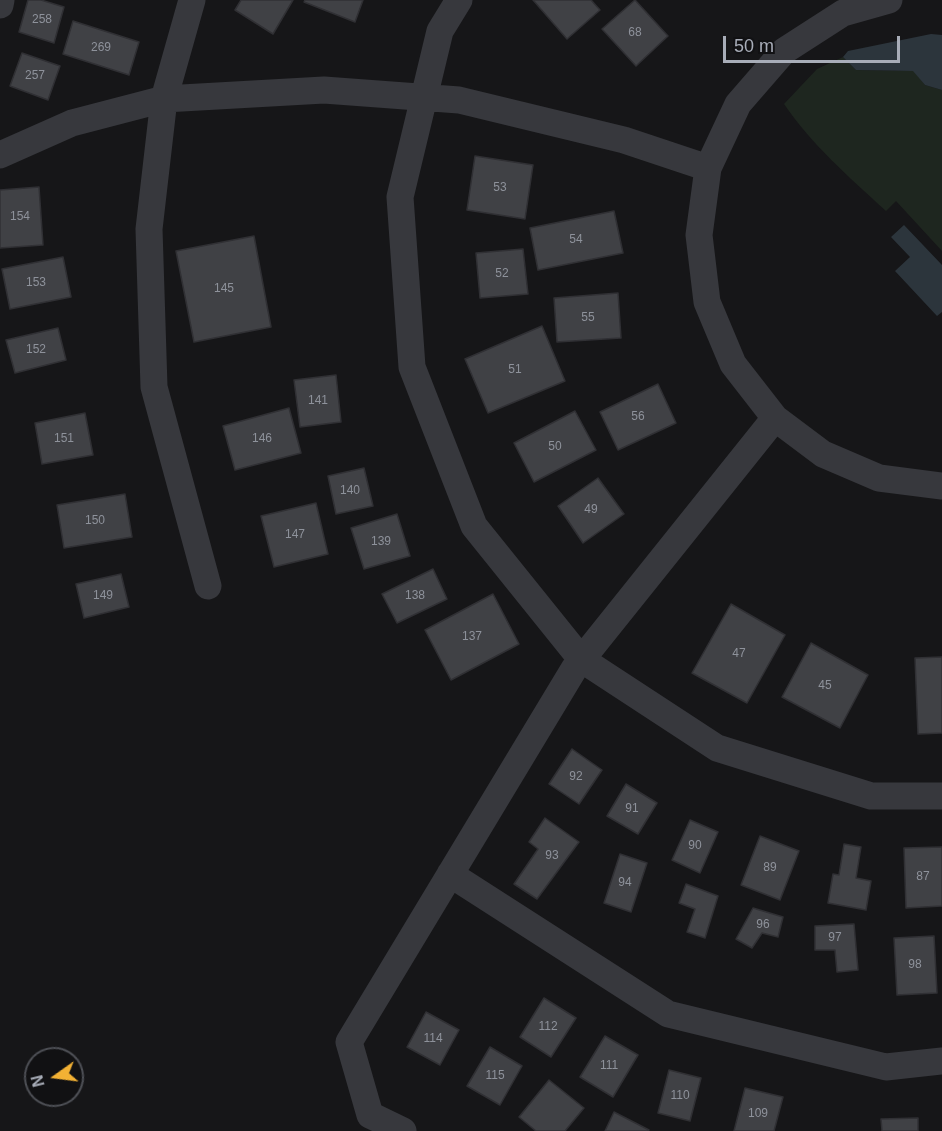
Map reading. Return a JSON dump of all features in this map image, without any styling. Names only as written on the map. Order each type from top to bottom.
[{"type":"street","points":[[0,5],[1,0]]},
{"type":"street","points":[[192,0],[164,99],[148,229],[154,387],[208,586]]},
{"type":"street","points":[[459,0],[440,31],[400,197],[412,367],[474,526],[581,659],[717,748],[871,796],[942,796]]},
{"type":"street","points":[[889,0],[843,13],[784,51],[738,104],[708,168],[699,235],[707,302],[733,364],[775,418],[823,454],[879,478],[942,486]]},
{"type":"street","points":[[0,155],[72,123],[164,99],[324,90],[459,100],[624,140],[708,168]]},
{"type":"street","points":[[403,1131],[370,1115],[349,1042],[581,659],[775,418]]},
{"type":"street","points":[[450,874],[669,1014],[886,1067],[942,1061]]},
{"type":"shaded area","points":[[931,34],[942,35],[942,90],[925,85],[913,71],[856,70],[843,57],[848,51]]},
{"type":"shaded area","points":[[843,57],[856,70],[914,71],[925,85],[942,90],[942,251],[896,201],[886,211],[858,186],[819,147],[784,104],[817,69]]},
{"type":"shaded area","points":[[904,225],[942,265],[942,312],[937,316],[895,271],[910,257],[891,237]]},
{"type":"building","points":[[28,0],[41,0],[64,7],[54,43],[19,32]]},
{"type":"building","points":[[241,0],[293,0],[273,34],[235,10]]},
{"type":"building","points":[[305,0],[363,0],[355,22],[304,2]]},
{"type":"building","points":[[533,0],[591,0],[600,10],[567,39]]},
{"type":"building","points":[[635,0],[668,36],[636,66],[602,29]]},
{"type":"building","points":[[73,21],[139,42],[129,75],[63,54]]},
{"type":"building","points":[[22,53],[60,66],[48,100],[10,86]]},
{"type":"building","points":[[475,156],[533,165],[525,219],[467,210]]},
{"type":"building","points":[[39,187],[43,245],[0,248],[0,190]]},
{"type":"building","points":[[614,211],[623,253],[538,270],[530,228]]},
{"type":"building","points":[[254,236],[271,327],[194,342],[176,251]]},
{"type":"building","points":[[523,249],[528,294],[480,298],[476,253]]},
{"type":"building","points":[[63,257],[71,297],[10,309],[2,269]]},
{"type":"building","points":[[618,293],[621,338],[557,342],[554,298]]},
{"type":"building","points":[[542,326],[565,381],[488,413],[465,359]]},
{"type":"building","points":[[58,328],[66,360],[15,373],[6,340]]},
{"type":"building","points":[[336,375],[341,422],[300,427],[294,380]]},
{"type":"building","points":[[658,384],[676,423],[618,450],[600,412]]},
{"type":"building","points":[[289,408],[301,453],[235,470],[223,426]]},
{"type":"building","points":[[575,411],[596,450],[534,482],[514,443]]},
{"type":"building","points":[[85,413],[93,455],[42,464],[35,423]]},
{"type":"building","points":[[364,468],[373,506],[336,514],[328,476]]},
{"type":"building","points":[[598,478],[624,514],[583,543],[558,506]]},
{"type":"building","points":[[125,494],[132,537],[64,548],[57,505]]},
{"type":"building","points":[[316,503],[328,554],[274,567],[261,516]]},
{"type":"building","points":[[397,514],[410,556],[364,569],[351,528]]},
{"type":"building","points":[[433,569],[447,599],[397,623],[382,594]]},
{"type":"building","points":[[121,574],[129,607],[84,618],[76,584]]},
{"type":"building","points":[[493,594],[519,644],[451,680],[425,630]]},
{"type":"building","points":[[731,604],[785,635],[747,703],[692,673]]},
{"type":"building","points":[[811,643],[868,675],[840,728],[782,697]]},
{"type":"building","points":[[942,657],[942,733],[918,734],[915,658]]},
{"type":"building","points":[[572,749],[602,770],[579,804],[549,784]]},
{"type":"building","points":[[626,784],[657,803],[638,834],[607,816]]},
{"type":"building","points":[[545,818],[579,842],[537,899],[514,884],[538,849],[529,842]]},
{"type":"building","points":[[690,820],[718,832],[700,873],[672,860]]},
{"type":"building","points":[[760,836],[799,851],[780,900],[741,885]]},
{"type":"building","points":[[844,844],[861,847],[856,878],[871,881],[866,910],[828,903],[833,874],[839,875]]},
{"type":"building","points":[[942,847],[942,906],[906,908],[904,848]]},
{"type":"building","points":[[620,854],[647,863],[631,912],[604,903]]},
{"type":"building","points":[[686,884],[718,896],[705,938],[687,932],[695,909],[679,903]]},
{"type":"building","points":[[753,908],[783,917],[778,937],[762,933],[752,948],[736,939]]},
{"type":"building","points":[[854,924],[858,970],[837,972],[835,950],[815,950],[815,926]]},
{"type":"building","points":[[934,936],[937,993],[897,995],[894,938]]},
{"type":"building","points":[[544,998],[576,1018],[551,1057],[520,1037]]},
{"type":"building","points":[[426,1012],[459,1030],[440,1065],[407,1047]]},
{"type":"building","points":[[605,1036],[638,1055],[613,1097],[580,1077]]},
{"type":"building","points":[[490,1047],[522,1066],[500,1105],[467,1086]]},
{"type":"building","points":[[669,1070],[701,1078],[690,1121],[658,1113]]},
{"type":"building","points":[[549,1080],[584,1108],[565,1131],[536,1131],[519,1117]]},
{"type":"building","points":[[745,1088],[783,1097],[774,1131],[734,1131]]},
{"type":"building","points":[[614,1112],[649,1130],[605,1131]]},
{"type":"building","points":[[918,1118],[918,1131],[882,1131],[881,1119]]}]
